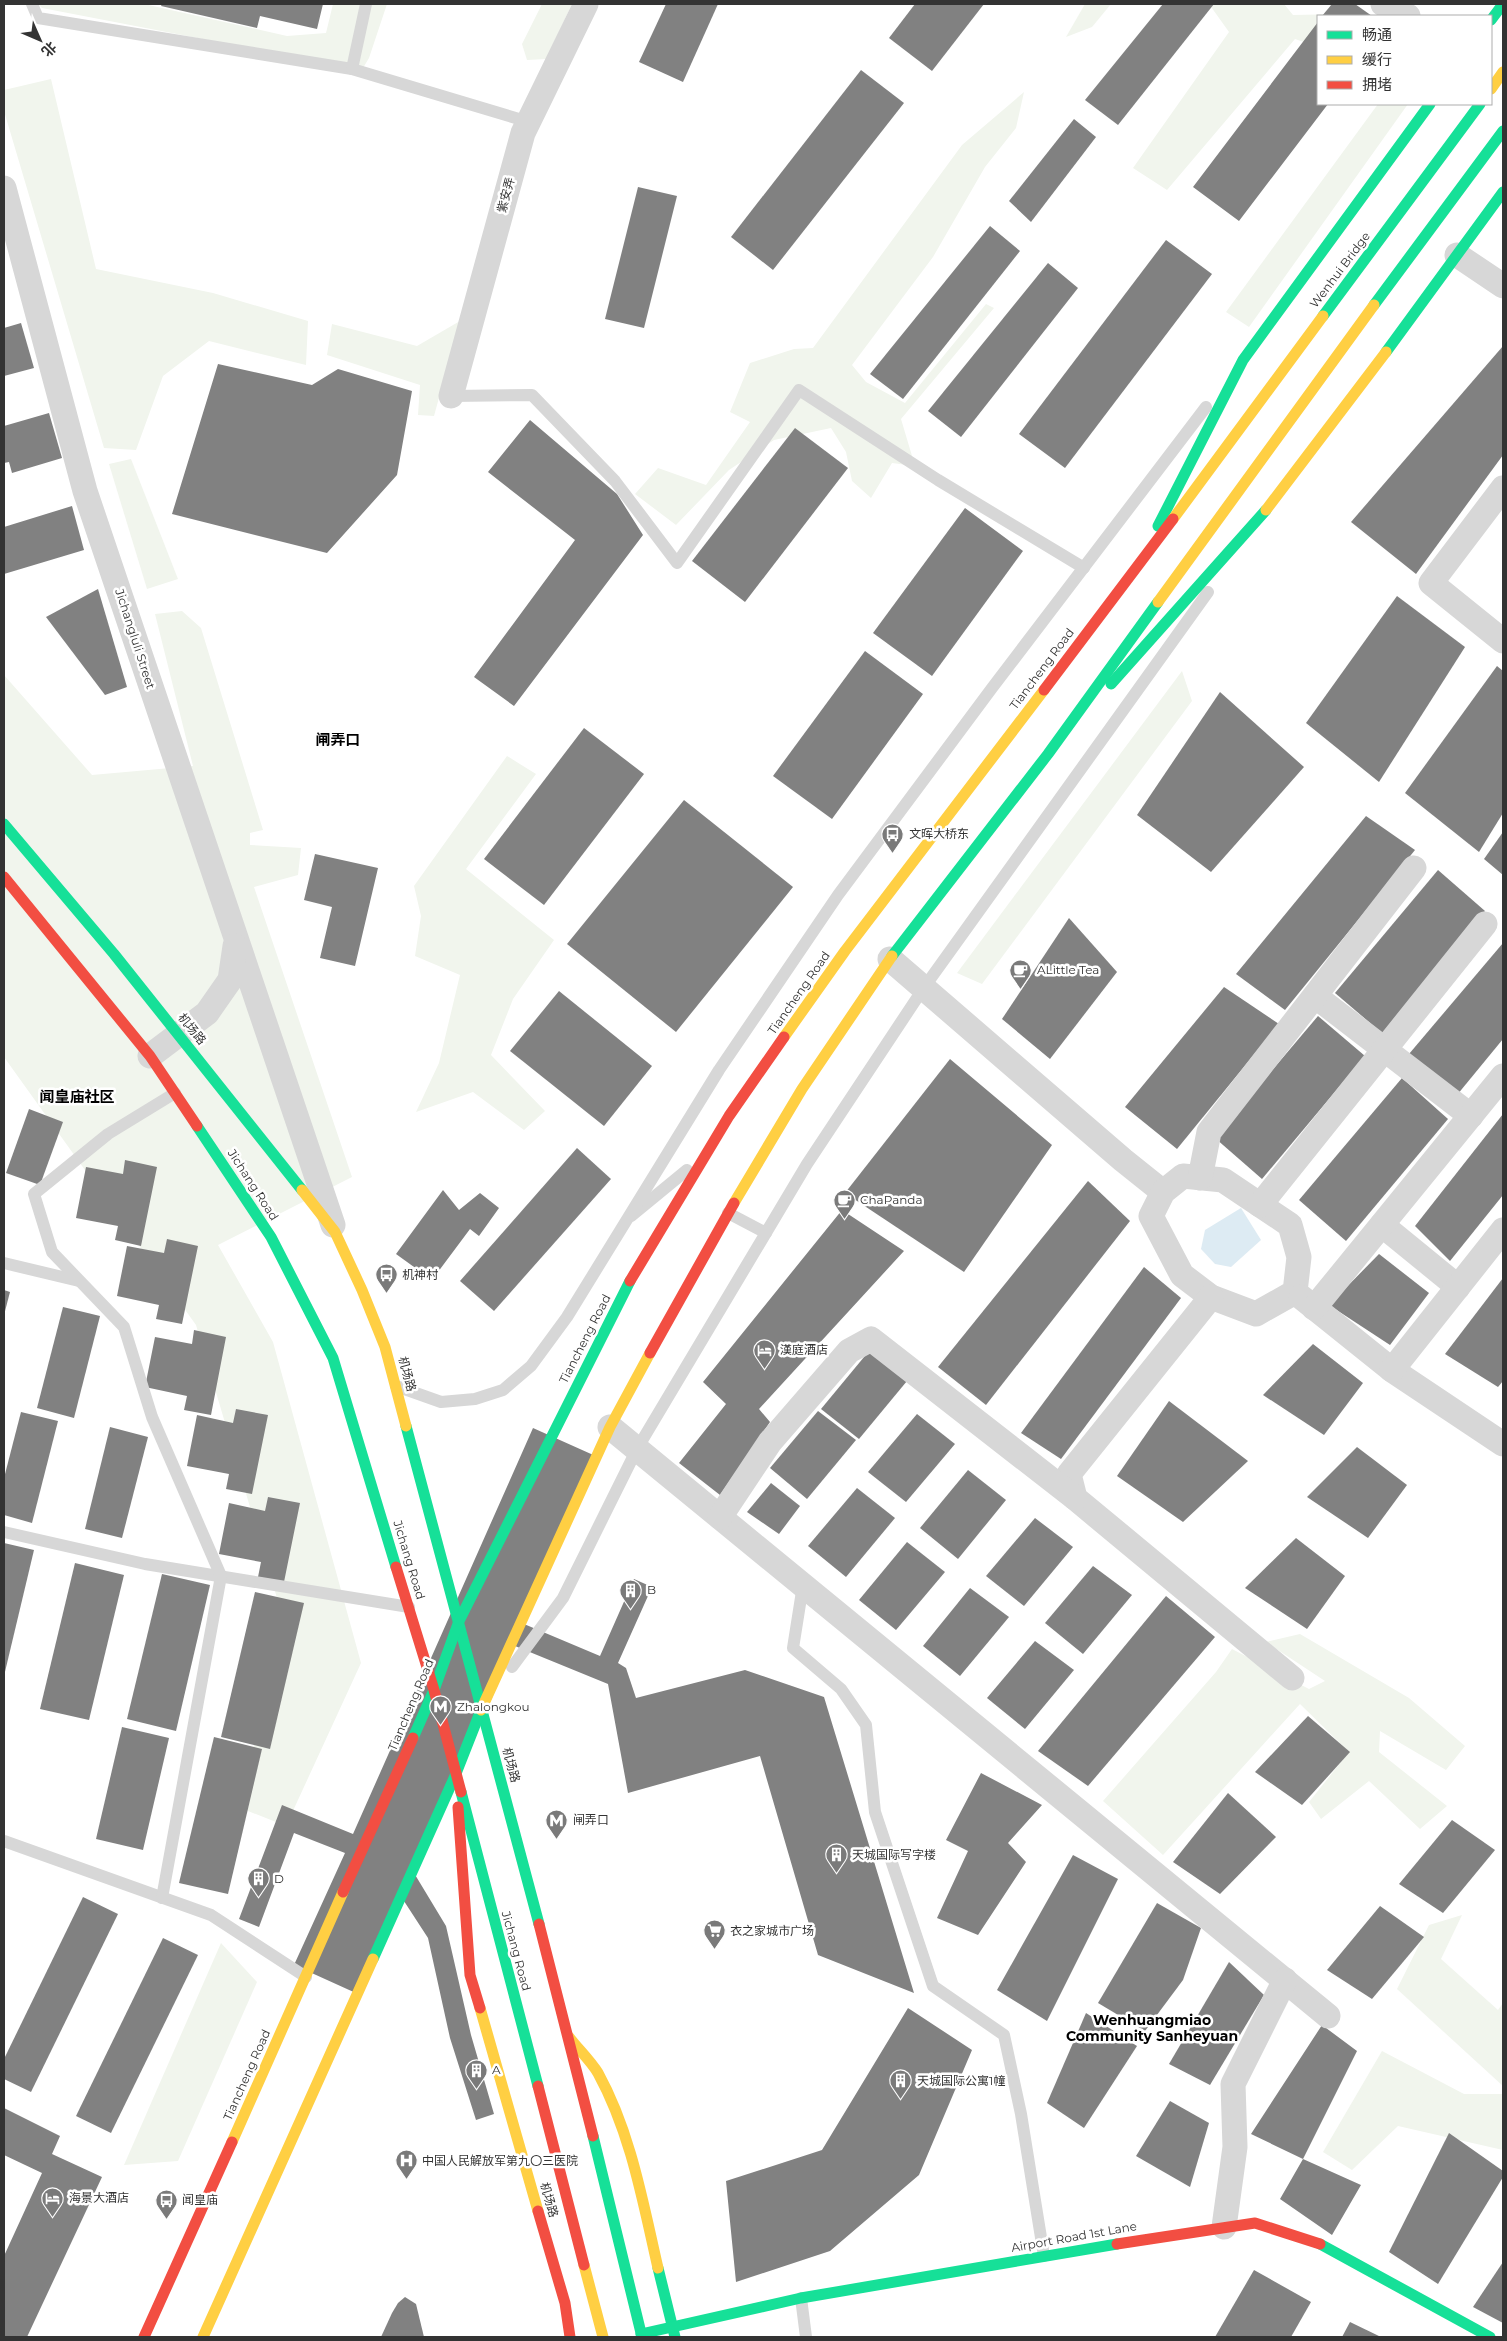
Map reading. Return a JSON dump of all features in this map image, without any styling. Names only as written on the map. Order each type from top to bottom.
[{"type":"main road","points":[[1492,19],[1503,4]]},
{"type":"main road","points":[[1492,88],[1503,72]]},
{"type":"main road","points":[[1138,566],[1243,360],[1429,105]]},
{"type":"main road","name":"Wenhui Bridge","points":[[1222,452],[1479,105]]},
{"type":"main road","points":[[203,2337],[455,1776],[482,1706],[610,1427],[728,1213],[802,1089],[890,959],[1048,754],[1252,471],[1503,131]]},
{"type":"main road","points":[[1048,754],[1267,508],[1374,369],[1503,192]]},
{"type":"main road","name":"Tiancheng Road","points":[[144,2337],[434,1690],[459,1621],[628,1284],[729,1116],[845,951],[1138,566],[1222,452]]},
{"type":"main road","name":"机场路","points":[[4,824],[114,954],[335,1232],[362,1290],[385,1346],[482,1706],[569,2037],[641,2335]]},
{"type":"main road","name":"Jichang Road","points":[[4,877],[150,1056],[271,1236],[333,1358],[434,1690],[603,2337]]},
{"type":"main road","name":"机场路","points":[[455,1776],[470,1975],[565,2303],[570,2337]]},
{"type":"main road","name":"机场路","points":[[569,2037],[597,2072],[618,2116],[675,2332]]},
{"type":"main road","name":"Airport Road 1st Lane","points":[[641,2335],[675,2332],[801,2298],[1044,2256],[1255,2223],[1314,2240],[1490,2337]]},
{"type":"street","name":"紫安弄","points":[[451,396],[523,134],[586,4]]},
{"type":"street","points":[[1383,4],[1406,15]]},
{"type":"street","name":"Jichangluli Street","points":[[4,188],[85,491],[236,941],[230,980],[207,1013],[150,1056]]},
{"type":"street","points":[[1457,255],[1503,286]]},
{"type":"street","points":[[1503,488],[1431,583],[1503,641]]},
{"type":"street","points":[[1200,1178],[1209,1132],[1414,868]]},
{"type":"street","points":[[1260,1206],[1485,924]]},
{"type":"street","points":[[236,941],[335,1232]]},
{"type":"street","points":[[890,959],[923,990],[1163,1192]]},
{"type":"street","points":[[1315,996],[1471,1116]]},
{"type":"street","points":[[1314,1308],[1503,1076]]},
{"type":"street","points":[[1183,1176],[1223,1180],[1290,1225],[1298,1257],[1295,1292],[1256,1314],[1211,1297],[1182,1275],[1151,1216],[1163,1192],[1183,1176]]},
{"type":"street","points":[[1382,1225],[1458,1288]]},
{"type":"street","points":[[1392,1370],[1503,1230]]},
{"type":"street","points":[[1295,1292],[1392,1370],[1502,1440]]},
{"type":"street","points":[[1075,1498],[1070,1474],[1211,1297]]},
{"type":"street","points":[[720,1516],[776,1435],[849,1351],[871,1339],[1075,1498],[1292,1678]]},
{"type":"street","points":[[610,1427],[1328,2016]]},
{"type":"street","points":[[1224,2227],[1235,2147],[1233,2084],[1285,1980]]},
{"type":"lane","points":[[32,4],[38,18],[352,69],[529,122]]},
{"type":"lane","points":[[352,69],[366,4]]},
{"type":"lane","points":[[396,1386],[441,1402],[475,1399],[503,1390],[531,1366],[567,1317],[623,1223],[719,1070],[838,895],[1243,360]]},
{"type":"lane","points":[[451,396],[532,395],[615,481],[677,563],[799,390],[938,480],[1084,568]]},
{"type":"lane","points":[[482,1706],[563,1598],[637,1449],[807,1164],[923,990],[1141,688],[1267,508]]},
{"type":"lane","points":[[162,1898],[221,1576],[152,1417],[124,1327],[52,1252],[34,1194],[108,1134],[175,1093]]},
{"type":"lane","points":[[623,1223],[706,1154]]},
{"type":"lane","points":[[728,1213],[766,1233]]},
{"type":"lane","points":[[4,1264],[79,1281]]},
{"type":"lane","points":[[4,1532],[145,1564],[409,1607]]},
{"type":"lane","points":[[803,1585],[793,1648],[841,1688],[866,1725],[875,1812],[933,1986],[1004,2035],[1022,2114],[1044,2256]]},
{"type":"lane","points":[[4,1841],[211,1915],[306,1977]]},
{"type":"lane","points":[[801,2298],[806,2337]]},
{"type":"shaded area","points":[[38,4],[144,4],[287,36],[326,33],[333,4],[387,4],[369,58],[363,68],[312,60],[42,8]]},
{"type":"shaded area","points":[[542,4],[572,4],[546,59],[527,60],[522,44]]},
{"type":"shaded area","points":[[1085,4],[1111,4],[1092,27],[1066,37]]},
{"type":"shaded area","points":[[1209,4],[1284,4],[1293,15],[1342,14],[1345,15],[1317,15],[1317,47],[1295,39],[1167,190],[1133,168],[1229,32]]},
{"type":"shaded area","points":[[51,79],[96,269],[213,293],[308,321],[306,365],[209,341],[163,376],[136,450],[104,448],[4,111],[4,90]]},
{"type":"shaded area","points":[[1024,92],[1016,128],[985,167],[933,257],[852,365],[866,382],[905,403],[986,304],[994,308],[901,419],[915,466],[892,463],[871,498],[852,481],[846,452],[831,428],[774,440],[729,470],[676,525],[635,494],[658,468],[706,485],[750,422],[730,412],[750,363],[794,349],[813,348],[962,145]]},
{"type":"shaded area","points":[[1377,105],[1407,105],[1249,327],[1226,312]]},
{"type":"shaded area","points":[[460,321],[434,416],[418,415],[420,385],[327,355],[332,324],[417,346]]},
{"type":"shaded area","points":[[131,459],[178,579],[147,589],[109,464]]},
{"type":"shaded area","points":[[182,611],[201,628],[263,830],[250,833],[250,845],[301,848],[298,875],[254,887],[352,1177],[218,1245],[273,1342],[361,1663],[286,1826],[238,1807],[285,1625],[196,1325],[4,1057],[4,675],[92,775],[193,766],[155,614]]},
{"type":"shaded area","points":[[1182,671],[1192,701],[982,984],[957,973]]},
{"type":"shaded area","points":[[507,756],[536,774],[466,869],[554,940],[513,999],[491,1055],[545,1111],[524,1130],[473,1092],[416,1112],[439,1063],[460,975],[415,956],[421,916],[414,886]]},
{"type":"shaded area","points":[[1241,1208],[1261,1240],[1231,1267],[1215,1264],[1201,1249],[1205,1230]]},
{"type":"shaded area","points":[[1300,1634],[1409,1698],[1465,1746],[1446,1770],[1380,1731],[1379,1752],[1447,1806],[1420,1829],[1369,1781],[1321,1819],[1309,1802],[1349,1752],[1300,1704],[1163,1855],[1103,1801],[1216,1672],[1232,1649],[1309,1689],[1325,1681],[1266,1642]]},
{"type":"shaded area","points":[[1462,1915],[1441,1959],[1498,2010],[1503,2003],[1503,2086],[1397,1989],[1429,1925]]},
{"type":"shaded area","points":[[221,1943],[257,1982],[178,2161],[124,2165]]},
{"type":"shaded area","points":[[1382,2051],[1464,2094],[1503,2094],[1503,2150],[1398,2126],[1352,2170],[1323,2152]]},
{"type":"building","points":[[162,4],[323,4],[317,29],[260,16],[257,28],[161,6]]},
{"type":"building","points":[[666,4],[718,4],[683,82],[639,62]]},
{"type":"building","points":[[915,4],[984,4],[932,71],[889,38]]},
{"type":"building","points":[[1163,4],[1214,4],[1118,125],[1085,100]]},
{"type":"building","points":[[1332,4],[1355,4],[1371,15],[1323,15]]},
{"type":"building","points":[[1317,23],[1317,105],[1327,105],[1239,221],[1193,187]]},
{"type":"building","points":[[861,70],[904,103],[773,270],[731,237]]},
{"type":"building","points":[[1074,119],[1096,137],[1031,222],[1009,201]]},
{"type":"building","points":[[638,187],[677,196],[644,328],[605,319]]},
{"type":"building","points":[[990,226],[1020,251],[903,399],[870,374]]},
{"type":"building","points":[[1166,240],[1212,274],[1065,468],[1019,434]]},
{"type":"building","points":[[1048,263],[1078,288],[961,437],[928,411]]},
{"type":"building","points":[[21,323],[34,368],[4,376],[4,328]]},
{"type":"building","points":[[1503,346],[1503,455],[1416,574],[1351,522]]},
{"type":"building","points":[[218,364],[312,385],[338,369],[412,391],[397,475],[327,553],[172,514]]},
{"type":"building","points":[[49,413],[62,458],[12,473],[9,462],[4,463],[4,426]]},
{"type":"building","points":[[530,420],[617,494],[643,535],[514,706],[474,677],[575,540],[488,472]]},
{"type":"building","points":[[795,428],[848,468],[745,602],[692,561]]},
{"type":"building","points":[[72,506],[84,550],[4,574],[4,527]]},
{"type":"building","points":[[965,508],[1023,551],[932,676],[873,633]]},
{"type":"building","points":[[98,589],[127,687],[105,695],[46,617]]},
{"type":"building","points":[[1397,596],[1465,647],[1379,782],[1306,723]]},
{"type":"building","points":[[865,651],[923,694],[832,819],[773,776]]},
{"type":"building","points":[[1497,666],[1503,671],[1503,813],[1479,852],[1405,793]]},
{"type":"building","points":[[1220,692],[1304,767],[1211,872],[1137,815]]},
{"type":"building","points":[[584,728],[644,774],[544,905],[484,859]]},
{"type":"building","points":[[684,800],[793,887],[676,1032],[567,944]]},
{"type":"building","points":[[1366,816],[1415,850],[1285,1010],[1236,974]]},
{"type":"building","points":[[1503,832],[1503,875],[1484,859]]},
{"type":"building","points":[[315,854],[378,868],[355,966],[320,958],[332,907],[304,900]]},
{"type":"building","points":[[1438,870],[1485,911],[1383,1034],[1335,993]]},
{"type":"building","points":[[1069,918],[1117,972],[1050,1059],[1002,1019]]},
{"type":"building","points":[[1503,943],[1503,1039],[1457,1095],[1409,1054]]},
{"type":"building","points":[[1224,987],[1279,1024],[1177,1149],[1125,1107]]},
{"type":"building","points":[[559,991],[652,1066],[604,1126],[510,1051]]},
{"type":"building","points":[[1318,1016],[1365,1056],[1262,1179],[1215,1138]]},
{"type":"building","points":[[950,1059],[1052,1145],[964,1272],[845,1193]]},
{"type":"building","points":[[1402,1078],[1448,1119],[1346,1241],[1299,1200]]},
{"type":"building","points":[[29,1109],[63,1122],[40,1185],[6,1173]]},
{"type":"building","points":[[1503,1114],[1503,1195],[1450,1261],[1415,1226]]},
{"type":"building","points":[[577,1148],[611,1179],[494,1311],[460,1281]]},
{"type":"building","points":[[125,1160],[157,1167],[141,1246],[115,1240],[118,1226],[76,1218],[86,1167],[123,1174]]},
{"type":"building","points":[[1088,1181],[1130,1221],[986,1405],[938,1367]]},
{"type":"building","points":[[443,1190],[459,1210],[480,1193],[499,1208],[479,1236],[470,1229],[432,1280],[396,1254]]},
{"type":"building","points":[[842,1210],[904,1251],[759,1409],[770,1422],[720,1495],[679,1463],[726,1404],[703,1382]]},
{"type":"building","points":[[167,1239],[198,1246],[182,1324],[156,1319],[159,1305],[117,1296],[127,1246],[164,1253]]},
{"type":"building","points":[[1379,1254],[1429,1293],[1390,1345],[1329,1305]]},
{"type":"building","points":[[1144,1267],[1181,1298],[1061,1459],[1021,1433]]},
{"type":"building","points":[[1503,1278],[1503,1381],[1498,1387],[1445,1354]]},
{"type":"building","points":[[4,1290],[10,1292],[4,1315]]},
{"type":"building","points":[[63,1307],[100,1316],[74,1418],[37,1408]]},
{"type":"building","points":[[194,1330],[226,1337],[211,1415],[184,1410],[187,1396],[145,1387],[155,1337],[192,1344]]},
{"type":"building","points":[[1313,1344],[1363,1383],[1324,1435],[1263,1395]]},
{"type":"building","points":[[869,1351],[907,1381],[859,1439],[821,1409]]},
{"type":"building","points":[[1169,1401],[1248,1461],[1183,1522],[1117,1476]]},
{"type":"building","points":[[236,1409],[268,1415],[252,1494],[226,1489],[229,1474],[187,1466],[197,1415],[233,1423]]},
{"type":"building","points":[[818,1411],[856,1440],[807,1499],[770,1468]]},
{"type":"building","points":[[21,1412],[58,1421],[32,1523],[4,1515],[4,1478]]},
{"type":"building","points":[[917,1414],[955,1444],[906,1502],[868,1472]]},
{"type":"building","points":[[110,1427],[148,1437],[122,1538],[85,1529]]},
{"type":"building","name":"Zhalongkou","points":[[533,1428],[600,1458],[524,1624],[600,1656],[634,1579],[652,1587],[618,1663],[626,1668],[636,1698],[745,1670],[824,1697],[914,1993],[818,1955],[760,1756],[628,1793],[608,1684],[515,1646],[414,1873],[446,1926],[471,2035],[494,2114],[476,2120],[450,2038],[428,1938],[402,1898],[358,1994],[294,1965],[345,1853],[294,1833],[259,1927],[239,1919],[282,1805],[353,1834]]},
{"type":"building","points":[[1357,1447],[1407,1485],[1368,1538],[1307,1497]]},
{"type":"building","points":[[968,1470],[1006,1500],[958,1559],[920,1528]]},
{"type":"building","points":[[771,1483],[800,1506],[779,1534],[747,1512]]},
{"type":"building","points":[[857,1488],[895,1518],[846,1577],[808,1546]]},
{"type":"building","points":[[268,1497],[300,1503],[284,1582],[258,1577],[261,1562],[219,1554],[229,1503],[265,1511]]},
{"type":"building","points":[[1035,1518],[1073,1547],[1024,1606],[986,1576]]},
{"type":"building","points":[[1296,1538],[1345,1576],[1307,1629],[1245,1588]]},
{"type":"building","points":[[907,1542],[945,1572],[896,1630],[859,1600]]},
{"type":"building","points":[[4,1543],[34,1550],[4,1676]]},
{"type":"building","points":[[75,1563],[124,1575],[89,1720],[40,1709]]},
{"type":"building","points":[[1093,1566],[1132,1595],[1083,1654],[1045,1623]]},
{"type":"building","points":[[162,1574],[210,1585],[176,1731],[127,1719]]},
{"type":"building","points":[[970,1588],[1009,1617],[960,1676],[923,1646]]},
{"type":"building","points":[[255,1592],[304,1603],[270,1749],[221,1737]]},
{"type":"building","points":[[1166,1596],[1215,1637],[1088,1786],[1038,1751]]},
{"type":"building","points":[[1035,1641],[1074,1670],[1025,1729],[987,1698]]},
{"type":"building","points":[[1308,1716],[1350,1752],[1302,1805],[1255,1772]]},
{"type":"building","points":[[122,1727],[169,1738],[143,1850],[96,1839]]},
{"type":"building","points":[[214,1737],[262,1749],[228,1894],[179,1883]]},
{"type":"building","points":[[981,1773],[1042,1805],[1008,1843],[1026,1862],[978,1935],[937,1918],[968,1851],[946,1840]]},
{"type":"building","points":[[1228,1793],[1276,1837],[1220,1894],[1173,1862]]},
{"type":"building","points":[[1452,1820],[1495,1850],[1443,1913],[1399,1884]]},
{"type":"building","points":[[1073,1855],[1118,1879],[1047,2021],[997,1990]]},
{"type":"building","points":[[83,1897],[118,1914],[31,2092],[4,2079],[4,2059]]},
{"type":"building","points":[[1157,1903],[1201,1928],[1183,1980],[1145,2031],[1098,2003]]},
{"type":"building","points":[[1380,1906],[1424,1937],[1372,1999],[1327,1970]]},
{"type":"building","points":[[163,1938],[198,1955],[111,2133],[76,2116]]},
{"type":"building","points":[[1229,1962],[1264,1995],[1210,2085],[1169,2064]]},
{"type":"building","name":"天城国际公寓1幢","points":[[908,2008],[972,2050],[919,2175],[830,2251],[736,2282],[726,2181],[822,2150]]},
{"type":"building","points":[[1086,2013],[1137,2046],[1084,2128],[1047,2103]]},
{"type":"building","points":[[1322,2025],[1357,2051],[1303,2159],[1251,2134]]},
{"type":"building","points":[[1170,2101],[1209,2123],[1190,2187],[1136,2156]]},
{"type":"building","name":"海景大酒店","points":[[4,2108],[60,2136],[52,2154],[102,2177],[27,2337],[4,2337],[4,2256],[42,2173],[4,2155]]},
{"type":"building","points":[[1449,2133],[1503,2171],[1503,2177],[1438,2284],[1389,2252]]},
{"type":"building","points":[[1303,2159],[1361,2185],[1332,2235],[1280,2199]]},
{"type":"building","points":[[1503,2262],[1503,2323],[1473,2307]]},
{"type":"building","points":[[1254,2270],[1311,2302],[1291,2337],[1215,2337]]},
{"type":"building","points":[[405,2297],[416,2304],[424,2337],[381,2337],[398,2303]]},
{"type":"building","points":[[1350,2322],[1381,2337],[1342,2337]]},
{"type":"traffic: fast","points":[[1492,19],[1503,4]]},
{"type":"traffic: fast","points":[[1158,526],[1243,360],[1429,105]]},
{"type":"traffic: fast","points":[[1323,316],[1479,105]]},
{"type":"traffic: fast","points":[[1374,305],[1503,131]]},
{"type":"traffic: fast","points":[[1386,352],[1503,192]]},
{"type":"traffic: fast","points":[[1111,684],[1266,510]]},
{"type":"traffic: fast","points":[[892,956],[1048,754],[1158,602]]},
{"type":"traffic: fast","points":[[4,824],[114,954],[302,1190]]},
{"type":"traffic: fast","points":[[197,1126],[271,1237],[333,1358],[396,1567]]},
{"type":"traffic: fast","points":[[413,1738],[434,1690],[459,1621],[630,1281]]},
{"type":"traffic: fast","points":[[406,1426],[539,1924]]},
{"type":"traffic: fast","points":[[373,1959],[455,1776],[481,1710]]},
{"type":"traffic: fast","points":[[461,1792],[538,2086]]},
{"type":"traffic: fast","points":[[593,2136],[642,2337]]},
{"type":"traffic: fast","points":[[641,2334],[801,2298],[1117,2244]]},
{"type":"traffic: fast","points":[[1320,2244],[1490,2337]]},
{"type":"traffic: fast","points":[[658,2268],[675,2337]]},
{"type":"traffic: slow","points":[[1492,88],[1503,72]]},
{"type":"traffic: slow","points":[[1158,602],[1374,305]]},
{"type":"traffic: slow","points":[[1173,519],[1323,316]]},
{"type":"traffic: slow","points":[[1266,510],[1386,352]]},
{"type":"traffic: slow","points":[[784,1037],[845,951],[1044,690]]},
{"type":"traffic: slow","points":[[734,1203],[802,1089],[892,956]]},
{"type":"traffic: slow","points":[[302,1190],[335,1232],[362,1290],[385,1347],[406,1426]]},
{"type":"traffic: slow","points":[[481,1710],[610,1427],[650,1353]]},
{"type":"traffic: slow","points":[[232,2142],[343,1892]]},
{"type":"traffic: slow","points":[[203,2337],[373,1959]]},
{"type":"traffic: slow","points":[[480,2008],[538,2211]]},
{"type":"traffic: slow","points":[[569,2037],[598,2073],[619,2120],[635,2169],[658,2268]]},
{"type":"traffic: slow","points":[[584,2265],[603,2337]]},
{"type":"traffic: jam","points":[[1044,690],[1173,519]]},
{"type":"traffic: jam","points":[[4,877],[150,1056],[197,1126]]},
{"type":"traffic: jam","points":[[630,1281],[729,1116],[784,1037]]},
{"type":"traffic: jam","points":[[650,1353],[734,1203]]},
{"type":"traffic: jam","points":[[396,1567],[434,1690],[461,1792]]},
{"type":"traffic: jam","points":[[343,1892],[413,1738]]},
{"type":"traffic: jam","points":[[458,1807],[470,1975],[480,2008]]},
{"type":"traffic: jam","points":[[539,1924],[593,2136]]},
{"type":"traffic: jam","points":[[538,2086],[584,2265]]},
{"type":"traffic: jam","points":[[144,2337],[232,2142]]},
{"type":"traffic: jam","points":[[538,2211],[565,2303],[570,2337]]},
{"type":"traffic: jam","points":[[1117,2244],[1255,2223],[1320,2244]]},
{"type":"place","name":"文晖大桥东","points":[[893,853]]},
{"type":"place","name":"ALittle Tea","points":[[1021,989]]},
{"type":"place","name":"ChaPanda","points":[[844,1219]]},
{"type":"place","name":"机神村","points":[[386,1294]]},
{"type":"place","name":"漢庭酒店","points":[[764,1369]]},
{"type":"place","name":"B","points":[[631,1609]]},
{"type":"place","name":"Zhalongkou","points":[[441,1726]]},
{"type":"place","name":"闸弄口","points":[[557,1839]]},
{"type":"place","name":"天城国际写字楼","points":[[836,1874]]},
{"type":"place","name":"D","points":[[258,1898]]},
{"type":"place","name":"衣之家城市广场","points":[[714,1950]]},
{"type":"place","name":"A","points":[[476,2089]]},
{"type":"place","name":"天城国际公寓1幢","points":[[901,2100]]},
{"type":"place","name":"中国人民解放军第九〇三医院","points":[[406,2180]]},
{"type":"place","name":"海景大酒店","points":[[53,2217]]},
{"type":"place","name":"闻皇庙","points":[[166,2219]]},
{"type":"district","name":"闸弄口","points":[[338,740]]},
{"type":"district","name":"闻皇庙社区","points":[[77,1097]]},
{"type":"district","name":"Wenhuangmiao Community Sanheyuan","points":[[1152,2028]]}]
